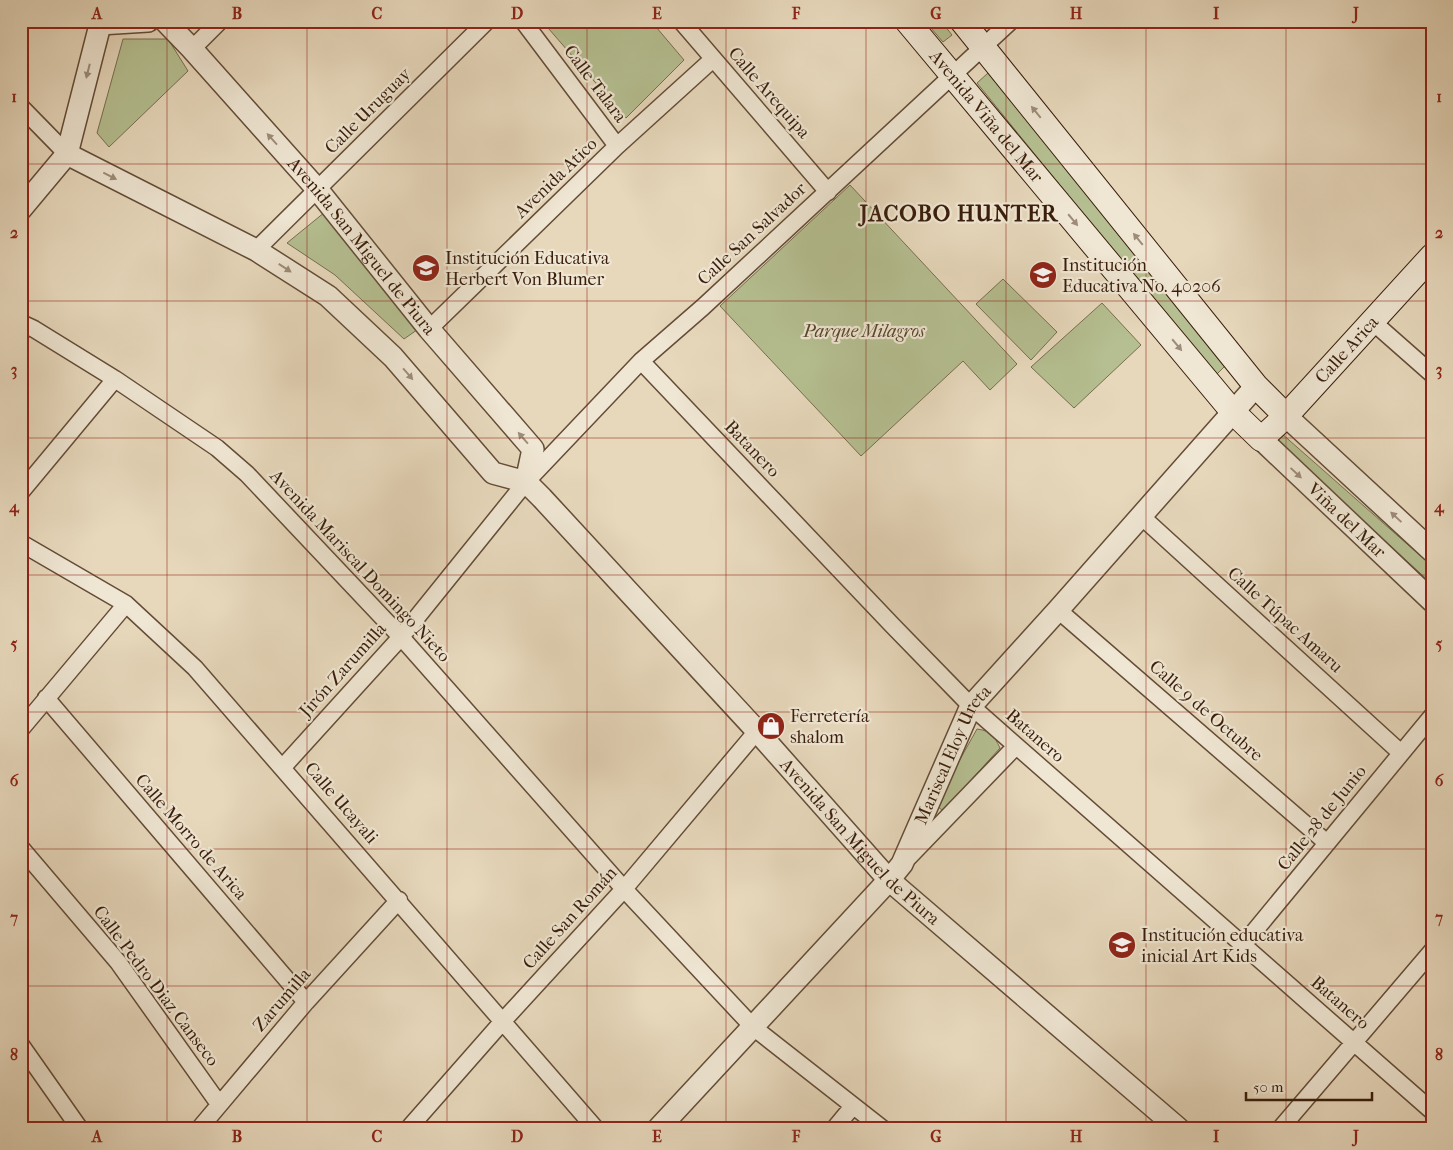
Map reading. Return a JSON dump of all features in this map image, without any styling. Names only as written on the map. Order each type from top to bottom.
[{"type":"main road","name":"Avenida Viña del Mar","points":[[907,21],[1233,412],[1261,439]]},
{"type":"main road","points":[[962,21],[1256,386],[1286,416]]},
{"type":"main road","name":"Calle Arica","points":[[1261,439],[1286,416],[1432,256]]},
{"type":"street","points":[[21,209],[67,154],[100,23],[148,21]]},
{"type":"street","name":"Avenida San Miguel de Piura","points":[[165,21],[317,189],[430,329],[533,449],[526,482],[757,731],[896,872],[1180,1129]]},
{"type":"street","points":[[192,49],[220,21]]},
{"type":"street","name":"Calle Uruguay","points":[[256,250],[487,21]]},
{"type":"street","name":"Calle Talara","points":[[523,21],[617,146]]},
{"type":"street","name":"Calle Arequipa","points":[[681,21],[828,192]]},
{"type":"street","name":"Calle San Salvador","points":[[526,482],[641,361],[828,192],[1011,21]]},
{"type":"street","name":"Avenida Atico","points":[[430,329],[617,146],[713,59]]},
{"type":"street","points":[[21,107],[67,154],[256,250],[328,296],[393,357],[494,473],[526,482]]},
{"type":"street","points":[[1373,322],[1432,374]]},
{"type":"street","name":"Avenida Mariscal Domingo Nieto","points":[[21,323],[115,379],[218,448],[248,474],[401,637],[624,889],[753,1027],[883,1129]]},
{"type":"street","name":"Batanero","points":[[641,361],[971,706],[1432,1111]]},
{"type":"street","points":[[21,492],[115,379]]},
{"type":"street","name":"Mariscal Eloy Ureta","points":[[658,1129],[896,872],[971,706],[1256,386]]},
{"type":"street","name":"Viña del Mar","points":[[1286,416],[1432,550]]},
{"type":"street","name":"Viña del Mar","points":[[1261,439],[1432,601]]},
{"type":"street","name":"Jirón Zarumilla","points":[[282,768],[401,637],[526,482]]},
{"type":"street","name":"Calle Túpac Amaru","points":[[1141,516],[1401,753]]},
{"type":"street","name":"Calle Ucayali","points":[[21,543],[126,604],[195,668],[399,900],[596,1129]]},
{"type":"street","points":[[21,729],[126,604]]},
{"type":"street","name":"Calle 9 de Octubre","points":[[1058,610],[1328,843]]},
{"type":"street","name":"Calle Morro de Arica","points":[[46,698],[306,1002]]},
{"type":"street","name":"Calle 28 de Junio","points":[[1243,945],[1432,716]]},
{"type":"street","name":"Calle San Román","points":[[408,1129],[503,1021],[624,889],[757,731]]},
{"type":"street","points":[[896,872],[1016,746]]},
{"type":"street","name":"Calle Pedro Diaz Canseco","points":[[21,848],[118,962],[219,1104]]},
{"type":"street","name":"Zarumilla","points":[[199,1129],[306,1002],[399,900]]},
{"type":"street","points":[[1280,1129],[1432,951]]},
{"type":"street","points":[[21,1045],[80,1129]]},
{"type":"street","points":[[834,1129],[853,1106]]},
{"type":"green space","points":[[542,21],[651,21],[684,60],[626,118]]},
{"type":"green space","points":[[925,21],[941,21],[952,35],[943,42]]},
{"type":"green space","points":[[123,39],[168,39],[188,71],[109,147],[97,133]]},
{"type":"green space","points":[[988,73],[1226,365],[1215,376],[977,83]]},
{"type":"green space","name":"Parque Milagros","points":[[850,185],[1017,364],[990,390],[963,361],[861,456],[720,306]]},
{"type":"green space","points":[[325,212],[424,325],[404,339],[335,275],[287,243]]},
{"type":"green space","points":[[1003,279],[1057,332],[1031,360],[976,304]]},
{"type":"green space","points":[[1102,303],[1141,345],[1074,408],[1031,367]]},
{"type":"green space","points":[[1281,433],[1432,566],[1432,584],[1272,438]]},
{"type":"green space","points":[[977,729],[992,735],[1000,748],[943,811],[935,804]]},
{"type":"place","name":"Institución Educativa Herbert Von Blumer","points":[[426,268]]},
{"type":"place","name":"Institución Educativa No. 40206","points":[[1043,275]]},
{"type":"place","name":"Ferretería shalom","points":[[771,726]]},
{"type":"place","name":"Institución educativa inicial Art Kids","points":[[1122,945]]},
{"type":"district","name":"JACOBO HUNTER","points":[[959,214]]}]
